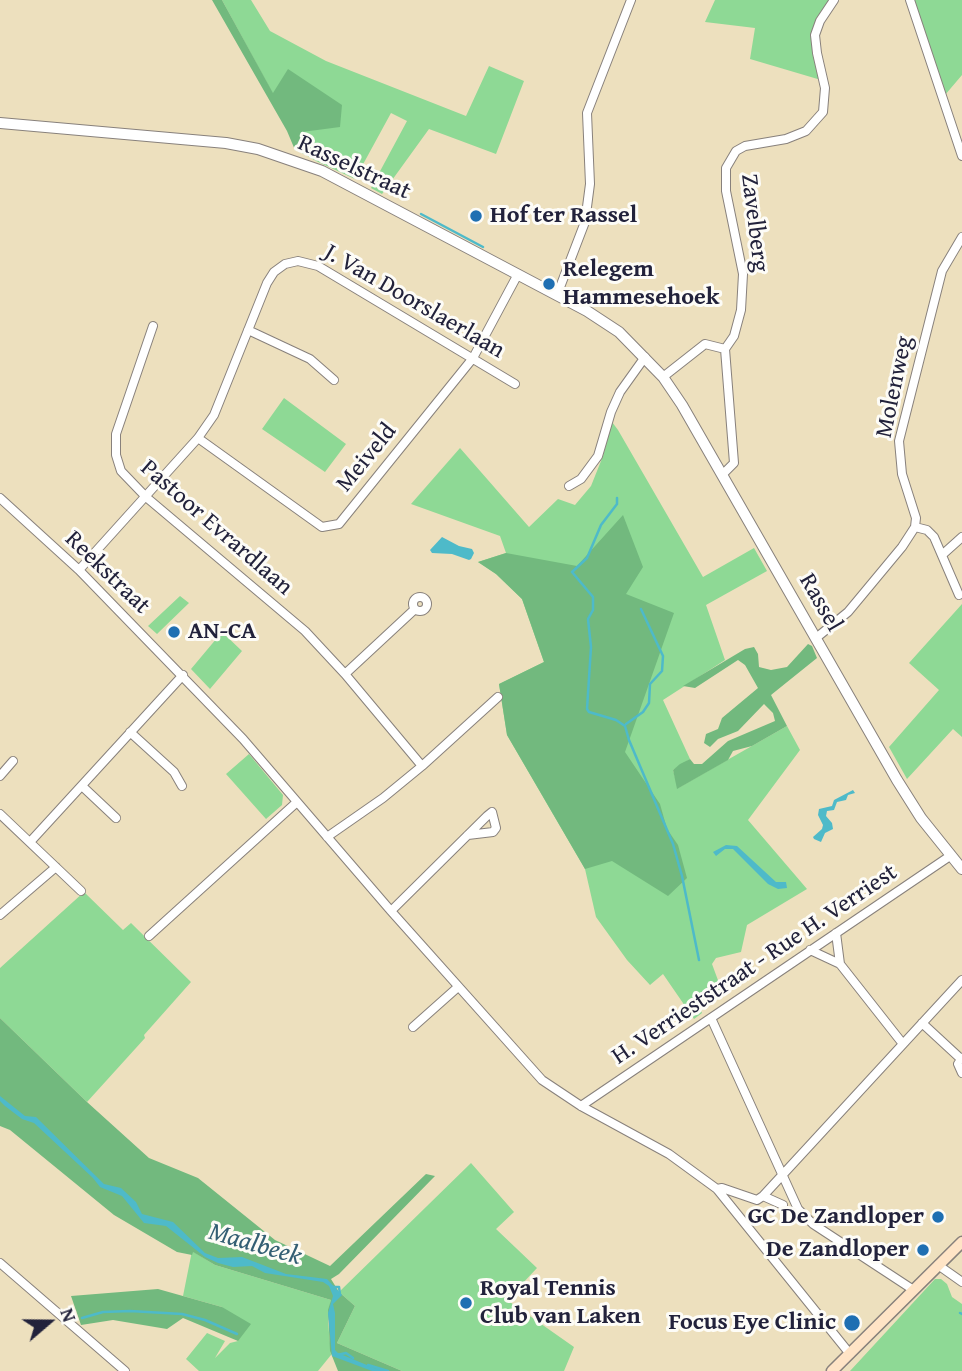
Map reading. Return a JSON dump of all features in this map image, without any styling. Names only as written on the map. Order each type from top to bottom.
[{"type":"main road","points":[[832,1371],[962,1242]]},
{"type":"street","points":[[557,295],[585,222],[590,184],[587,113],[631,0]]},
{"type":"street","name":"Zavelberg","points":[[725,349],[734,336],[741,310],[743,274],[726,191],[726,168],[736,150],[744,146],[786,139],[806,131],[823,112],[825,88],[815,35],[820,21],[834,0]]},
{"type":"street","points":[[910,0],[962,156]]},
{"type":"street","name":"Rasselstraat","points":[[0,123],[226,143],[258,149],[322,171],[587,311]]},
{"type":"street","name":"Molenweg","points":[[915,527],[916,518],[902,474],[900,441],[942,271],[962,237]]},
{"type":"street","name":"J. Van Doorslaerlaan","points":[[79,570],[198,438],[218,407],[267,283],[274,272],[285,264],[298,261],[318,265],[515,384]]},
{"type":"street","name":"Meiveld","points":[[198,438],[322,527],[339,524],[473,358],[518,274]]},
{"type":"street","name":"Rassel","points":[[587,311],[619,332],[645,357],[682,405],[897,780],[921,818],[962,869]]},
{"type":"street","name":"Pastoor Evrardlaan","points":[[153,326],[116,434],[116,455],[121,471],[146,497],[305,631],[422,766]]},
{"type":"street","points":[[248,330],[310,359],[334,380]]},
{"type":"street","points":[[663,377],[705,344],[725,349],[734,463],[722,475]]},
{"type":"street","points":[[569,486],[581,480],[598,456],[620,392],[645,357]]},
{"type":"street","name":"Reekstraat","points":[[0,498],[79,570],[243,739],[391,911],[542,1080],[669,1154],[718,1189]]},
{"type":"street","points":[[816,638],[848,612],[902,547],[915,527],[927,530],[934,537],[959,596]]},
{"type":"street","points":[[942,555],[962,537]]},
{"type":"street","points":[[345,674],[415,608]]},
{"type":"street","points":[[30,842],[183,675]]},
{"type":"street","points":[[327,837],[383,798],[498,697]]},
{"type":"street","points":[[130,732],[174,772],[182,786]]},
{"type":"street","points":[[0,776],[13,761]]},
{"type":"street","points":[[82,786],[116,818]]},
{"type":"street","points":[[149,936],[297,802]]},
{"type":"street","points":[[0,814],[80,891]]},
{"type":"street","points":[[391,911],[468,835]]},
{"type":"street","name":"H. Verrieststraat - Rue H. Verriest","points":[[581,1105],[950,856]]},
{"type":"street","points":[[0,915],[55,867]]},
{"type":"street","points":[[836,933],[840,964]]},
{"type":"street","points":[[810,950],[840,964],[903,1044]]},
{"type":"street","points":[[718,1189],[757,1200],[763,1196],[962,980]]},
{"type":"street","points":[[413,1027],[458,987]]},
{"type":"street","points":[[711,1018],[798,1209],[813,1224],[912,1289]]},
{"type":"street","points":[[922,1023],[962,1058],[958,1067],[962,1073]]},
{"type":"street","points":[[718,1189],[850,1354]]},
{"type":"street","points":[[763,1196],[783,1205]]},
{"type":"street","points":[[0,1263],[125,1371]]},
{"type":"street","points":[[938,1265],[962,1282]]},
{"type":"green space","points":[[212,0],[222,0],[273,93],[288,69],[342,105],[340,127],[302,132],[306,155],[295,150],[287,131]]},
{"type":"green space","points":[[222,0],[251,0],[270,31],[326,61],[466,116],[489,66],[524,81],[496,154],[429,129],[382,194],[371,188],[407,121],[391,113],[355,179],[316,161],[306,155],[302,131],[273,94]]},
{"type":"green space","points":[[715,0],[831,0],[815,25],[821,80],[750,59],[755,28],[705,22]]},
{"type":"green space","points":[[913,0],[962,0],[962,75],[945,95]]},
{"type":"green space","points":[[284,398],[346,444],[325,472],[262,429]]},
{"type":"green space","points":[[612,422],[703,577],[754,548],[767,571],[706,605],[725,660],[663,700],[690,759],[673,770],[678,788],[787,726],[800,750],[748,820],[807,889],[747,925],[741,952],[716,958],[712,964],[719,983],[725,990],[705,1004],[700,1009],[702,1013],[694,1019],[663,974],[650,985],[627,960],[596,917],[585,869],[507,735],[499,684],[544,662],[522,599],[496,574],[478,562],[506,553],[500,536],[411,504],[460,448],[529,527],[558,499],[575,505],[591,486]]},
{"type":"green space","points":[[623,515],[643,567],[626,594],[674,613],[625,752],[660,804],[667,829],[678,845],[687,878],[668,896],[612,861],[585,869],[507,735],[499,684],[544,662],[522,599],[496,574],[478,562],[506,553],[577,566]]},
{"type":"green space","points":[[180,596],[189,603],[157,634],[148,626]]},
{"type":"green space","points":[[962,604],[962,737],[953,729],[907,779],[889,747],[939,690],[909,663]]},
{"type":"green space","points":[[222,632],[242,651],[210,689],[191,669]]},
{"type":"green space","points":[[808,644],[812,646],[817,658],[771,695],[787,726],[752,746],[733,751],[728,760],[677,789],[673,770],[680,764],[690,759],[694,764],[702,764],[728,741],[775,721],[773,713],[764,704],[738,731],[718,739],[710,747],[704,743],[706,734],[718,729],[722,718],[758,688],[745,665],[738,660],[695,688],[683,686],[745,649],[754,647],[758,654],[759,667],[771,670],[787,667]]},
{"type":"green space","points":[[249,754],[283,795],[282,805],[266,819],[226,774]]},
{"type":"green space","points":[[84,892],[123,930],[131,923],[191,982],[87,1102],[0,1018],[0,968]]},
{"type":"green space","points":[[0,1018],[149,1158],[198,1178],[275,1240],[330,1266],[426,1174],[435,1176],[331,1279],[339,1292],[355,1306],[337,1343],[402,1371],[338,1371],[330,1351],[328,1310],[331,1300],[215,1265],[193,1252],[192,1255],[177,1252],[114,1215],[10,1130],[0,1126]]},
{"type":"green space","name":"Royal Tennis Club van Laken","points":[[471,1163],[514,1212],[496,1229],[537,1268],[507,1300],[574,1347],[564,1371],[402,1371],[337,1343],[355,1306],[339,1292]]},
{"type":"green space","points":[[192,1251],[215,1265],[331,1300],[328,1321],[331,1355],[318,1371],[199,1371],[186,1359],[207,1333],[225,1341],[215,1358],[230,1343],[238,1341],[222,1307],[183,1296]]},
{"type":"green space","points":[[935,1279],[941,1279],[947,1284],[952,1297],[962,1304],[962,1371],[850,1371]]},
{"type":"green space","points":[[158,1289],[222,1307],[251,1324],[238,1341],[183,1318],[167,1329],[113,1320],[81,1325],[71,1296]]},
{"type":"water","points":[[442,537],[472,549],[474,553],[471,559],[432,553],[430,550]]},
{"type":"water","points":[[853,790],[855,793],[848,795],[846,800],[837,802],[834,810],[827,811],[826,816],[833,829],[825,833],[821,842],[814,839],[823,825],[818,815],[819,809],[832,806],[834,800]]},
{"type":"water","points":[[726,845],[737,846],[776,882],[786,882],[787,888],[778,889],[768,884],[733,849],[725,849],[716,856],[713,852]]},
{"type":"water","points":[[0,1096],[25,1116],[36,1117],[104,1184],[121,1188],[136,1202],[142,1214],[173,1222],[205,1253],[218,1258],[242,1257],[286,1274],[327,1279],[342,1295],[333,1304],[335,1350],[374,1368],[389,1371],[372,1371],[332,1356],[328,1313],[333,1296],[329,1286],[323,1282],[265,1273],[252,1266],[233,1267],[218,1263],[205,1257],[166,1226],[144,1223],[122,1196],[100,1187],[34,1123],[22,1119],[5,1106],[0,1101]]},
{"type":"waterway","points":[[421,214],[483,247]]},
{"type":"waterway","points":[[617,498],[617,504],[601,525],[587,558],[572,572],[593,597],[593,610],[588,619],[591,647],[587,709],[625,726],[673,844],[699,960]]},
{"type":"waterway","points":[[626,724],[643,712],[649,703],[650,684],[662,671],[663,656],[641,609]]},
{"type":"waterway","name":"Maalbeek","points":[[332,1287],[339,1287],[340,1295]]},
{"type":"waterway","points":[[82,1318],[103,1312],[182,1314],[205,1320],[237,1334]]},
{"type":"waterway","name":"Maalbeek","points":[[337,1355],[346,1353],[353,1358]]},
{"type":"waterway","name":"Maalbeek","points":[[368,1365],[388,1371]]},
{"type":"place","name":"Hof ter Rassel","points":[[476,216]]},
{"type":"place","name":"Relegem Hammesehoek","points":[[549,284]]},
{"type":"place","name":"AN-CA","points":[[174,632]]},
{"type":"place","name":"GC De Zandloper","points":[[938,1217]]},
{"type":"place","name":"De Zandloper","points":[[923,1250]]},
{"type":"place","name":"Royal Tennis Club van Laken","points":[[466,1303]]},
{"type":"place","name":"Focus Eye Clinic","points":[[852,1323]]}]
